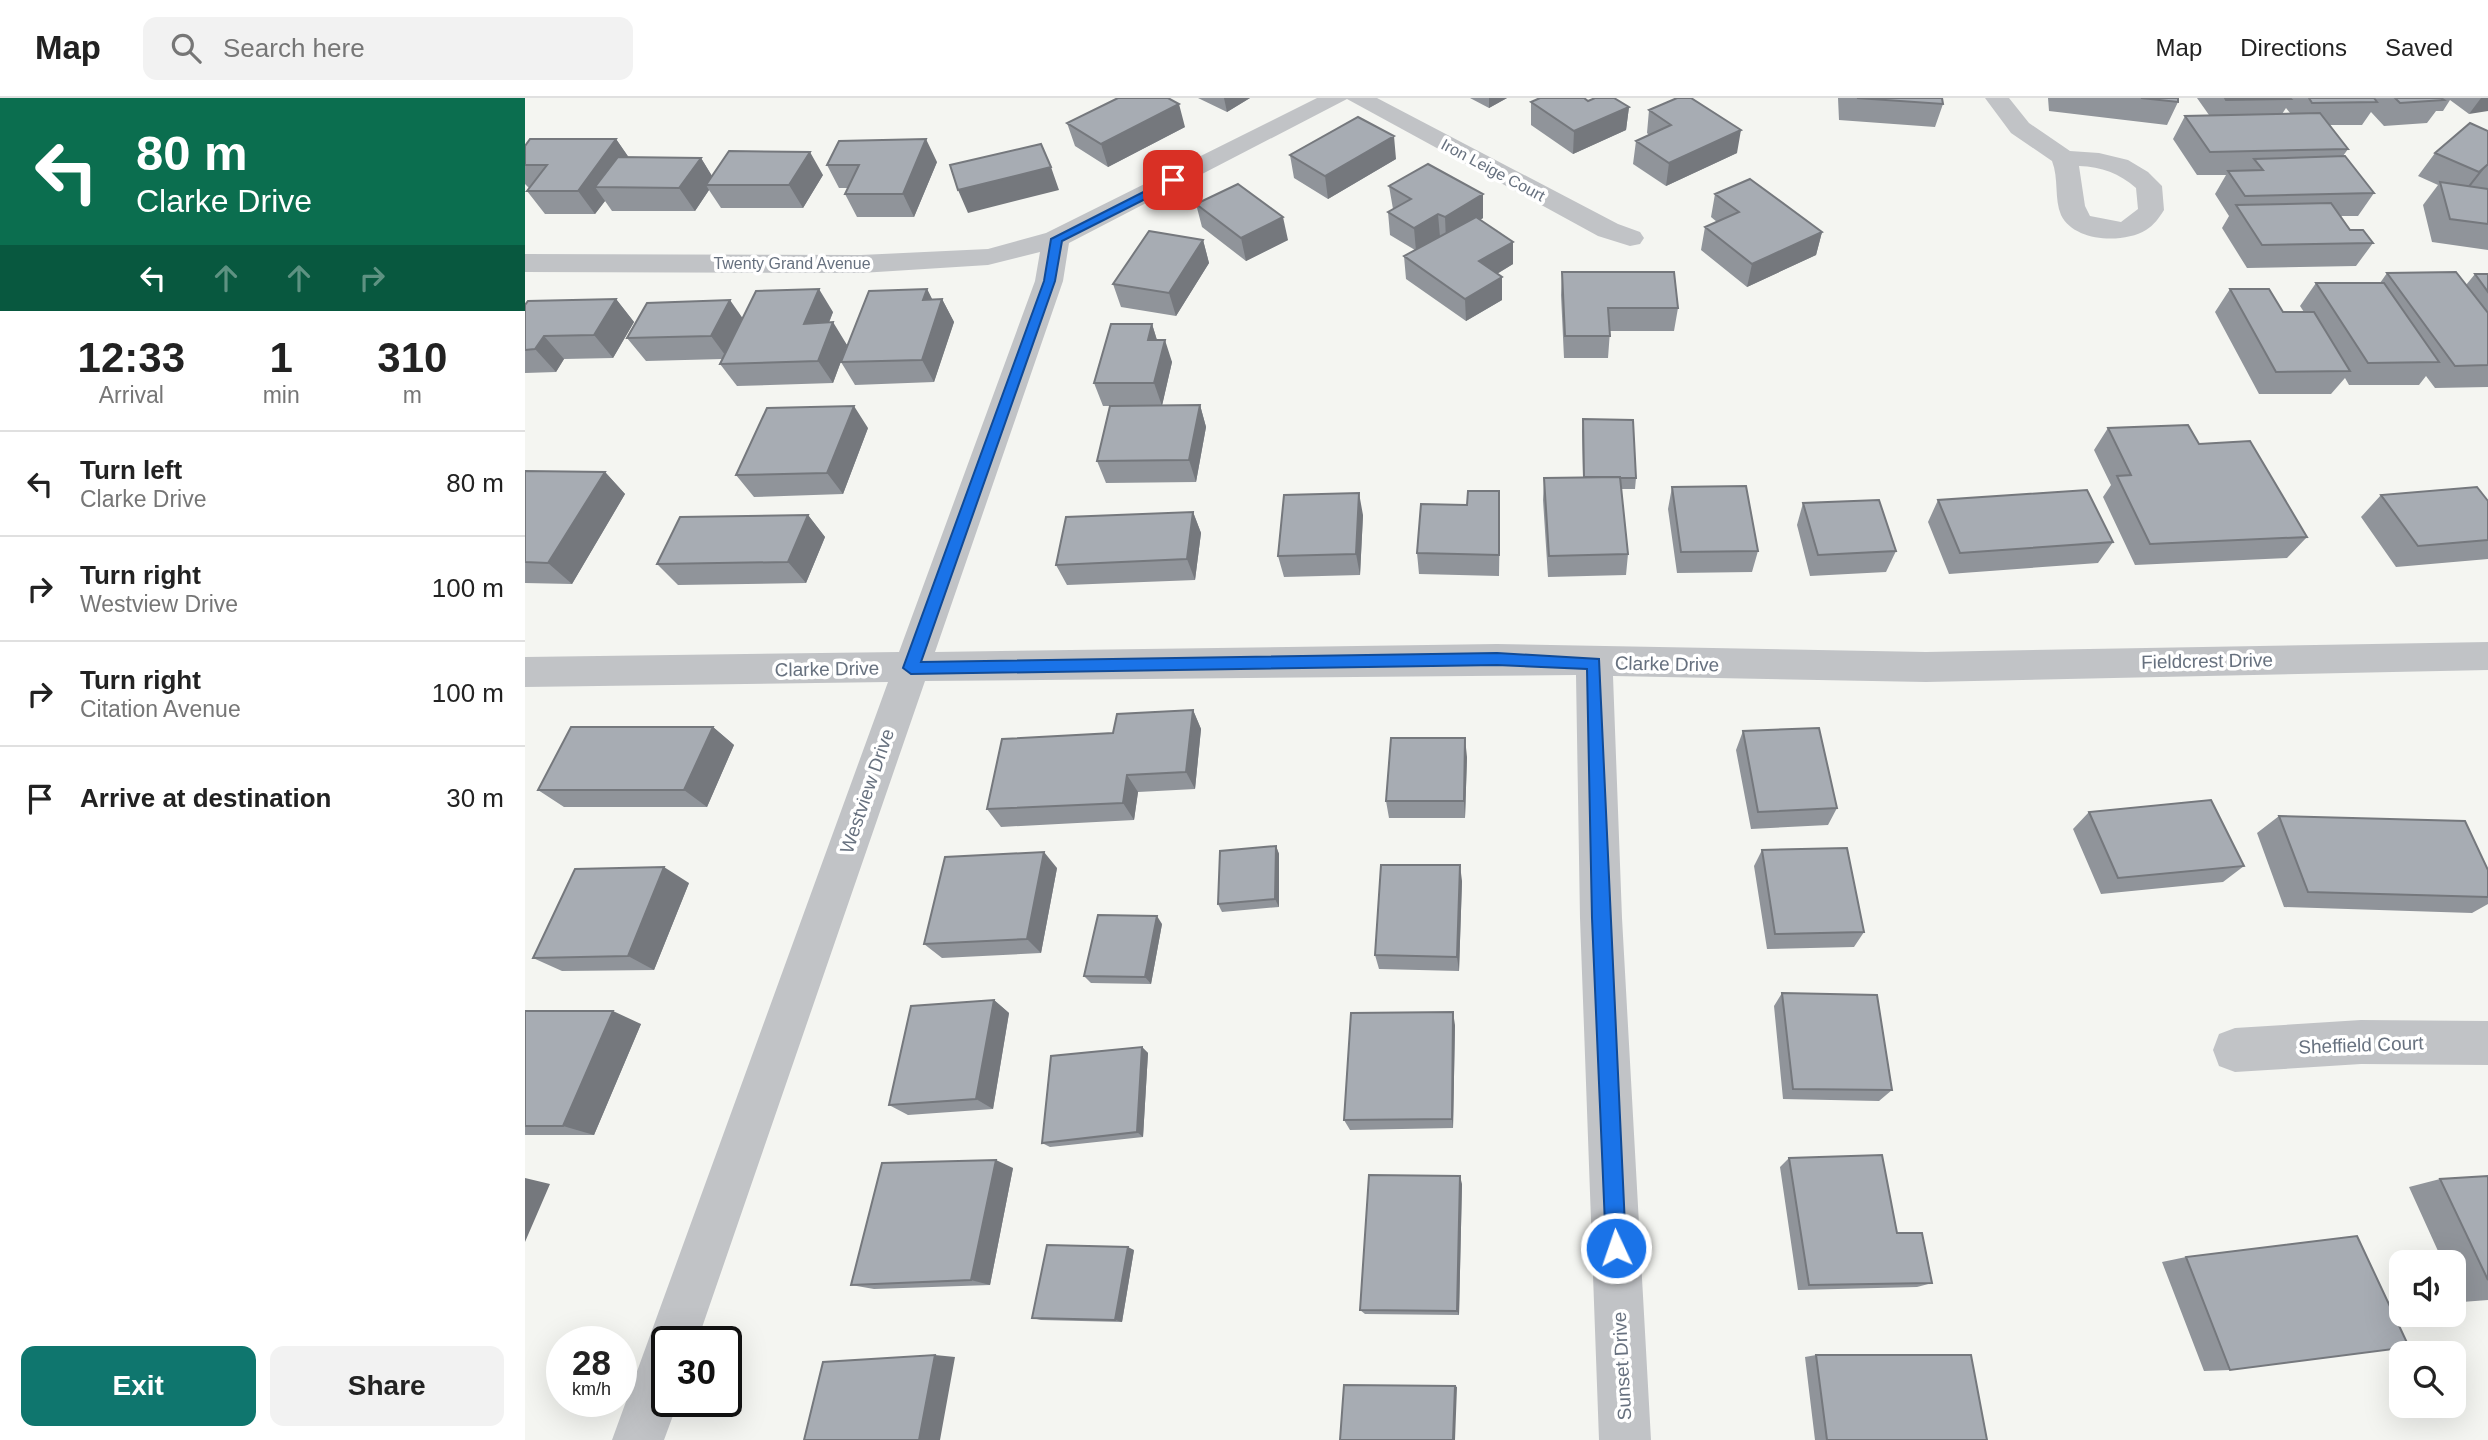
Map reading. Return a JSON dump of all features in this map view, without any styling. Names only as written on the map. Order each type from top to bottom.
[{"type":"street","name":"Twenty Grand Avenue","points":[[525,263],[944,261],[988,257],[1056,239],[1336,98]]},
{"type":"street","name":"Iron Leige Court","points":[[1359,98],[1608,230],[1630,238]]},
{"type":"street","points":[[1997,98],[2020,128],[2063,158]]},
{"type":"street","name":"Westview Drive","points":[[679,1326],[1049,281],[1056,239]]},
{"type":"street","name":"Fieldcrest Drive","points":[[1926,667],[2488,656]]},
{"type":"street","name":"Clarke Drive","points":[[525,672],[1497,659],[1594,663],[1926,667]]},
{"type":"street","name":"Sunset Drive","points":[[1594,663],[1601,918],[1625,1440]]},
{"type":"street","name":"Sheffield Court","points":[[2235,1050],[2361,1042],[2488,1043]]},
{"type":"street","points":[[638,1440],[651,1404]]},
{"type":"building","points":[[1118,98],[1168,98],[1179,104],[1101,144],[1067,123]]},
{"type":"building","points":[[1540,98],[1584,98],[1588,101],[1595,98],[1614,98],[1629,107],[1574,131],[1531,102]]},
{"type":"building","points":[[1677,98],[1691,98],[1741,130],[1669,163],[1636,141],[1671,125],[1649,110]]},
{"type":"building","points":[[1857,98],[1942,98],[1943,104]]},
{"type":"building","points":[[2141,98],[2178,98],[2178,102]]},
{"type":"building","points":[[2225,98],[2290,98],[2291,99],[2226,100]]},
{"type":"building","points":[[2309,98],[2374,98],[2377,102],[2312,103]]},
{"type":"building","points":[[2395,98],[2441,98],[2444,100],[2400,103]]},
{"type":"building","points":[[2320,113],[2348,149],[2210,152],[2185,116]]},
{"type":"building","points":[[1358,117],[1394,136],[1325,176],[1290,155]]},
{"type":"building","points":[[2470,123],[2488,131],[2488,165],[2479,172],[2435,153]]},
{"type":"building","points":[[530,139],[616,139],[578,191],[527,191],[547,165],[525,165],[525,146]]},
{"type":"building","points":[[926,139],[903,194],[845,194],[859,165],[827,165],[839,141]]},
{"type":"building","points":[[1041,144],[1051,167],[958,190],[950,165]]},
{"type":"building","points":[[729,151],[810,152],[789,185],[706,185]]},
{"type":"building","points":[[2345,156],[2374,193],[2245,196],[2228,171],[2263,170],[2254,159]]},
{"type":"building","points":[[618,157],[701,158],[679,188],[595,187]]},
{"type":"building","points":[[1428,164],[1483,194],[1445,217],[1438,214],[1414,228],[1388,212],[1411,199],[1389,186]]},
{"type":"building","points":[[1750,179],[1822,232],[1752,264],[1705,227],[1739,212],[1715,194]]},
{"type":"building","points":[[2440,182],[2488,189],[2488,224],[2450,219]]},
{"type":"building","points":[[1238,184],[1283,217],[1241,238],[1196,204]]},
{"type":"building","points":[[2331,203],[2350,230],[2363,230],[2373,243],[2262,245],[2236,205]]},
{"type":"building","points":[[1476,217],[1513,242],[1479,261],[1502,277],[1465,299],[1404,256]]},
{"type":"building","points":[[1149,231],[1203,240],[1169,293],[1113,284]]},
{"type":"building","points":[[1562,272],[1674,272],[1678,308],[1608,308],[1610,336],[1565,336]]},
{"type":"building","points":[[2456,272],[2488,313],[2488,365],[2455,366],[2387,273]]},
{"type":"building","points":[[2475,274],[2488,274],[2488,292]]},
{"type":"building","points":[[2316,283],[2384,283],[2439,362],[2368,363]]},
{"type":"building","points":[[819,289],[804,324],[833,322],[818,361],[720,364],[756,291]]},
{"type":"building","points":[[927,289],[923,300],[942,299],[922,360],[841,362],[869,291]]},
{"type":"building","points":[[2230,289],[2269,289],[2283,312],[2314,312],[2350,371],[2276,372]]},
{"type":"building","points":[[616,299],[594,335],[544,336],[535,349],[525,350],[525,305],[528,301]]},
{"type":"building","points":[[730,300],[711,336],[627,338],[647,303]]},
{"type":"building","points":[[1111,324],[1152,324],[1148,340],[1165,340],[1154,383],[1094,383]]},
{"type":"building","points":[[1200,405],[1189,460],[1097,461],[1110,406]]},
{"type":"building","points":[[854,406],[827,473],[736,475],[767,408]]},
{"type":"building","points":[[1583,419],[1633,420],[1636,478],[1584,477]]},
{"type":"building","points":[[2188,425],[2199,444],[2250,441],[2307,537],[2150,544],[2117,476],[2131,475],[2108,428]]},
{"type":"building","points":[[525,471],[605,472],[548,563],[525,562]]},
{"type":"building","points":[[1620,477],[1628,554],[1549,556],[1544,478]]},
{"type":"building","points":[[1746,486],[1758,551],[1681,552],[1672,487]]},
{"type":"building","points":[[2477,487],[2488,501],[2488,540],[2418,546],[2381,495]]},
{"type":"building","points":[[2087,490],[2113,542],[1960,553],[1938,500]]},
{"type":"building","points":[[1468,491],[1499,491],[1499,555],[1417,553],[1421,504],[1467,505]]},
{"type":"building","points":[[1359,493],[1356,554],[1278,556],[1284,495]]},
{"type":"building","points":[[1879,500],[1896,551],[1818,555],[1803,503]]},
{"type":"building","points":[[1193,512],[1187,559],[1056,565],[1066,517]]},
{"type":"building","points":[[808,515],[788,562],[657,564],[680,517]]},
{"type":"building","points":[[1193,710],[1186,772],[1127,775],[1123,803],[987,809],[1002,739],[1113,733],[1117,714]]},
{"type":"building","points":[[571,727],[713,727],[684,790],[538,790]]},
{"type":"building","points":[[1819,728],[1837,808],[1758,812],[1743,731]]},
{"type":"building","points":[[1391,738],[1465,738],[1464,801],[1386,801]]},
{"type":"building","points":[[2211,800],[2244,866],[2118,878],[2089,812]]},
{"type":"building","points":[[2279,816],[2465,821],[2488,870],[2488,897],[2308,892]]},
{"type":"building","points":[[1276,846],[1275,899],[1218,904],[1220,851]]},
{"type":"building","points":[[1847,848],[1864,932],[1775,934],[1762,850]]},
{"type":"building","points":[[1044,852],[1027,939],[924,944],[945,857]]},
{"type":"building","points":[[1381,865],[1460,865],[1457,957],[1375,955]]},
{"type":"building","points":[[664,867],[628,956],[533,958],[575,869]]},
{"type":"building","points":[[1098,915],[1157,916],[1145,977],[1084,976]]},
{"type":"building","points":[[1782,993],[1877,995],[1892,1090],[1793,1089]]},
{"type":"building","points":[[994,1000],[976,1099],[889,1105],[911,1006]]},
{"type":"building","points":[[525,1011],[613,1011],[563,1126],[525,1126]]},
{"type":"building","points":[[1453,1012],[1452,1119],[1344,1120],[1351,1013]]},
{"type":"building","points":[[1142,1047],[1137,1132],[1042,1143],[1051,1056]]},
{"type":"building","points":[[1882,1155],[1897,1233],[1922,1233],[1932,1283],[1809,1285],[1789,1158]]},
{"type":"building","points":[[996,1160],[971,1280],[851,1285],[882,1163]]},
{"type":"building","points":[[1369,1175],[1460,1176],[1457,1311],[1360,1310]]},
{"type":"building","points":[[2488,1176],[2488,1280],[2440,1179]]},
{"type":"building","points":[[2357,1236],[2389,1304],[2389,1327],[2400,1327],[2406,1341],[2389,1341],[2389,1350],[2230,1370],[2186,1257]]},
{"type":"building","points":[[1047,1245],[1128,1247],[1115,1320],[1032,1318]]},
{"type":"building","points":[[935,1355],[919,1440],[804,1440],[823,1362]]},
{"type":"building","points":[[1816,1355],[1971,1355],[1987,1440],[1827,1440]]},
{"type":"building","points":[[1344,1385],[1455,1386],[1453,1440],[1340,1440]]},
{"type":"route","points":[[1173,180],[1056,239],[1049,281],[911,668],[1497,659],[1594,663],[1601,918],[1616,1248]]}]
